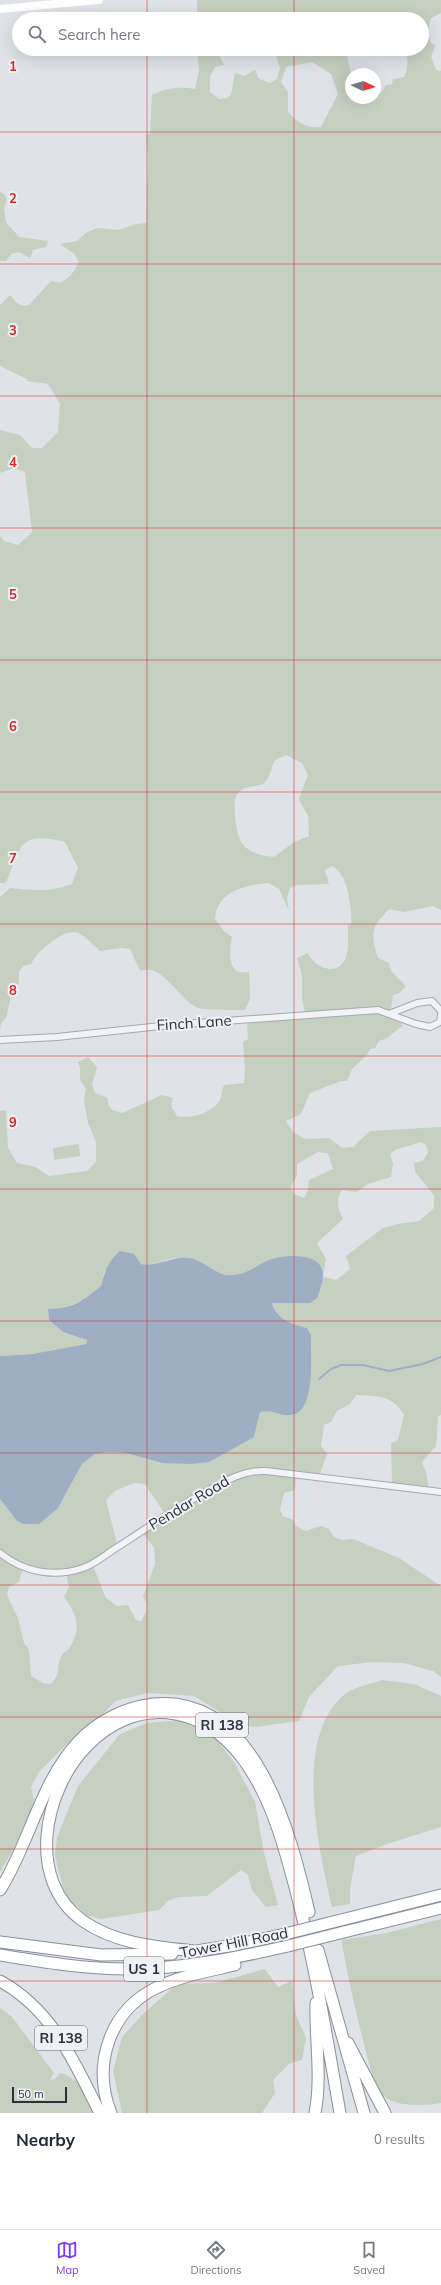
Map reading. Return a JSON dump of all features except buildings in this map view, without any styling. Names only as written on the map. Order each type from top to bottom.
[{"type":"highway","name":"RI 138","points":[[0,1890],[54,1777],[68,1755],[84,1737],[112,1716],[141,1706],[168,1703],[197,1710],[212,1717],[234,1735],[259,1767],[275,1798],[294,1852],[338,2026],[364,2113]]},
{"type":"highway","points":[[195,1952],[134,1943],[91,1926],[78,1917],[66,1905],[55,1889],[49,1871],[46,1850],[48,1827],[61,1787],[76,1760],[92,1741],[105,1731],[127,1720],[145,1714],[175,1713],[202,1721],[227,1740],[244,1761],[265,1798],[274,1820],[290,1872],[316,1978],[340,2113]]},
{"type":"highway","name":"Tower Hill Road","points":[[0,1942],[101,1955],[153,1956],[195,1952],[285,1934],[441,1895]]},
{"type":"highway","name":"Tower Hill Road","points":[[0,1955],[101,1968],[154,1968],[215,1962],[288,1946],[441,1908]]},
{"type":"highway","points":[[381,1923],[441,1914]]},
{"type":"highway","points":[[111,2113],[106,2097],[103,2078],[106,2048],[117,2023],[134,2003],[162,1985],[253,1961],[288,1946]]},
{"type":"highway","points":[[315,2113],[318,2078],[315,2032],[316,1978]]},
{"type":"highway","name":"RI 138","points":[[0,1981],[30,2002],[52,2025],[68,2050],[100,2113]]},
{"type":"highway","points":[[338,2026],[362,2066],[372,2091],[385,2113]]},
{"type":"street","points":[[0,9],[99,0]]},
{"type":"street","points":[[389,1014],[417,1003],[432,1001],[441,1011]]},
{"type":"street","name":"Finch Lane","points":[[0,1040],[57,1037],[170,1025],[378,1010],[416,1024],[430,1027],[440,1022],[441,1015]]},
{"type":"street","name":"Pendar Road","points":[[0,1553],[22,1567],[37,1571],[51,1573],[83,1568],[194,1497],[237,1475],[250,1472],[266,1472],[441,1492]]},
{"type":"green space","points":[[197,0],[441,0],[441,13],[431,18],[429,25],[429,12],[197,12]]},
{"type":"green space","points":[[429,36],[430,40],[435,46],[431,56],[436,70],[441,71],[441,910],[433,906],[403,912],[390,909],[375,926],[373,936],[378,958],[389,963],[391,971],[406,986],[400,993],[393,995],[391,1009],[401,1020],[402,1026],[387,1038],[379,1041],[375,1048],[370,1049],[367,1055],[352,1069],[347,1081],[341,1081],[310,1093],[301,1114],[286,1121],[294,1133],[306,1139],[329,1138],[342,1148],[353,1147],[370,1131],[441,1127],[441,1415],[438,1416],[436,1446],[422,1462],[426,1473],[429,1490],[392,1484],[391,1443],[398,1440],[404,1415],[400,1408],[390,1400],[378,1396],[356,1395],[350,1404],[337,1411],[331,1422],[324,1425],[321,1446],[327,1454],[319,1477],[296,1477],[295,1490],[284,1493],[280,1510],[283,1516],[293,1520],[296,1526],[306,1531],[321,1526],[329,1529],[334,1537],[342,1540],[353,1539],[399,1558],[441,1586],[441,1677],[433,1671],[403,1663],[372,1662],[338,1666],[309,1697],[299,1721],[255,1727],[239,1724],[194,1696],[148,1693],[115,1701],[92,1727],[67,1744],[39,1772],[31,1787],[35,1806],[22,1835],[0,1872],[0,1499],[16,1520],[61,1503],[82,1464],[95,1454],[109,1452],[126,1453],[162,1463],[254,1437],[260,1412],[269,1410],[290,1415],[307,1328],[295,1325],[285,1320],[277,1313],[272,1302],[323,1270],[319,1264],[309,1258],[269,1260],[244,1274],[232,1276],[214,1271],[198,1260],[174,1258],[149,1265],[141,1264],[138,1260],[105,1270],[101,1286],[88,1296],[71,1305],[48,1310],[49,1320],[63,1332],[87,1340],[86,1344],[32,1354],[0,1356],[0,1111],[6,1110],[8,1148],[17,1163],[35,1167],[49,1176],[87,1171],[96,1162],[96,1142],[88,1123],[84,1100],[86,1089],[80,1079],[80,1068],[78,1062],[88,1057],[97,1067],[92,1085],[95,1093],[108,1098],[108,1104],[112,1110],[122,1113],[162,1095],[173,1098],[171,1106],[177,1116],[188,1117],[204,1113],[214,1107],[219,1101],[224,1085],[244,1083],[245,1068],[243,1042],[248,1039],[247,1023],[306,1017],[302,999],[302,976],[297,958],[308,953],[315,962],[325,968],[336,968],[341,965],[345,960],[347,953],[348,925],[351,925],[351,914],[350,900],[344,880],[333,866],[325,870],[329,884],[297,885],[290,888],[287,898],[289,911],[279,889],[268,883],[242,888],[227,896],[217,909],[215,919],[224,931],[232,937],[230,956],[235,970],[239,972],[249,972],[250,999],[245,1010],[213,1010],[198,1008],[184,998],[164,977],[149,970],[140,971],[130,949],[121,948],[100,951],[84,936],[78,933],[72,932],[65,934],[58,937],[44,948],[31,964],[23,966],[19,972],[19,982],[11,996],[6,1018],[1,1023],[0,1031],[0,897],[10,888],[48,890],[72,884],[78,868],[65,842],[40,838],[26,843],[21,848],[5,883],[0,883],[0,536],[4,541],[18,545],[32,532],[25,472],[14,468],[0,473],[0,430],[20,435],[32,448],[42,448],[58,432],[60,404],[48,384],[27,381],[27,379],[0,366],[0,305],[10,295],[21,305],[29,305],[51,281],[60,283],[74,271],[79,261],[73,253],[60,244],[77,241],[86,233],[97,228],[119,230],[136,224],[146,223],[148,159],[146,135],[150,133],[152,95],[173,88],[195,89],[199,71],[198,56],[220,56],[224,65],[215,67],[210,77],[210,92],[219,99],[227,98],[231,95],[235,73],[244,76],[255,70],[259,79],[270,83],[277,79],[280,68],[276,56],[347,56],[350,68],[345,68],[345,104],[381,104],[381,92],[386,85],[392,84],[393,79],[404,77],[408,62],[406,56],[429,56]],"holes":[[[312,62],[331,74],[338,94],[321,127],[307,126],[295,119],[288,112],[288,92],[281,82],[286,67]],[[286,755],[302,763],[308,775],[299,799],[308,816],[309,836],[294,842],[274,857],[255,853],[243,845],[237,832],[234,804],[235,799],[240,791],[248,787],[264,783],[270,774],[274,761]],[[421,1142],[426,1145],[428,1152],[423,1161],[414,1163],[415,1172],[434,1195],[434,1208],[419,1221],[383,1228],[346,1256],[350,1269],[336,1280],[323,1277],[326,1259],[317,1243],[343,1219],[338,1204],[338,1198],[342,1190],[357,1192],[368,1184],[391,1177],[393,1164],[390,1154],[395,1150]],[[318,1152],[328,1153],[333,1169],[309,1180],[308,1190],[304,1198],[294,1194],[291,1187],[297,1175],[297,1164]],[[134,1483],[145,1484],[167,1517],[142,1532],[154,1547],[155,1564],[143,1597],[146,1604],[146,1609],[145,1615],[141,1621],[136,1620],[128,1605],[117,1606],[106,1598],[93,1566],[118,1548],[106,1500],[115,1491]],[[23,1567],[66,1573],[69,1587],[64,1597],[75,1616],[77,1628],[73,1642],[60,1659],[57,1676],[51,1684],[43,1683],[31,1676],[29,1650],[24,1643],[18,1618],[7,1595],[9,1587],[19,1582]]]},
{"type":"green space","points":[[0,192],[4,194],[7,199],[4,209],[6,222],[19,237],[48,241],[46,247],[33,250],[30,258],[19,252],[11,254],[6,261],[0,261]]},
{"type":"green space","points":[[79,1144],[80,1156],[54,1160],[53,1148]]},
{"type":"green space","points":[[382,1680],[414,1684],[441,1696],[441,1827],[387,1844],[356,1856],[350,1888],[350,1904],[332,1907],[316,1826],[314,1765],[319,1737],[329,1713],[345,1694]]},
{"type":"green space","points":[[182,1720],[217,1740],[234,1762],[255,1802],[264,1853],[278,1905],[266,1907],[252,1890],[248,1875],[241,1870],[207,1896],[178,1897],[168,1901],[159,1910],[101,1919],[86,1915],[65,1896],[55,1856],[57,1837],[78,1786],[120,1734],[147,1723]]},
{"type":"green space","points":[[441,1919],[441,2103],[416,2105],[399,2103],[384,2097],[378,2091],[375,2083],[351,1991],[342,1940],[386,1933]]},
{"type":"green space","points":[[265,1969],[278,1987],[292,1981],[296,2015],[306,2038],[302,2060],[289,2064],[273,2080],[275,2093],[262,2113],[122,2113],[113,2071],[122,2037],[143,2014],[177,1984],[215,1983]]},
{"type":"green space","points":[[0,2008],[12,2017],[54,2073],[50,2080],[55,2079],[60,2073],[81,2083],[97,2113],[0,2113]]},
{"type":"water","points":[[120,1251],[134,1254],[141,1264],[147,1265],[183,1258],[195,1259],[216,1271],[227,1275],[243,1273],[269,1260],[290,1256],[306,1257],[319,1264],[322,1269],[323,1276],[317,1298],[310,1303],[272,1303],[277,1314],[291,1323],[307,1328],[311,1335],[310,1381],[305,1405],[299,1412],[290,1415],[283,1415],[269,1411],[260,1412],[254,1437],[209,1462],[192,1464],[162,1463],[126,1453],[109,1452],[95,1454],[82,1464],[58,1508],[39,1524],[23,1524],[16,1520],[0,1499],[0,1356],[32,1354],[86,1344],[87,1340],[63,1332],[49,1320],[48,1309],[71,1306],[101,1286],[108,1267]]},
{"type":"waterway","points":[[319,1379],[331,1369],[341,1365],[363,1365],[389,1371],[423,1364],[441,1357]]}]
